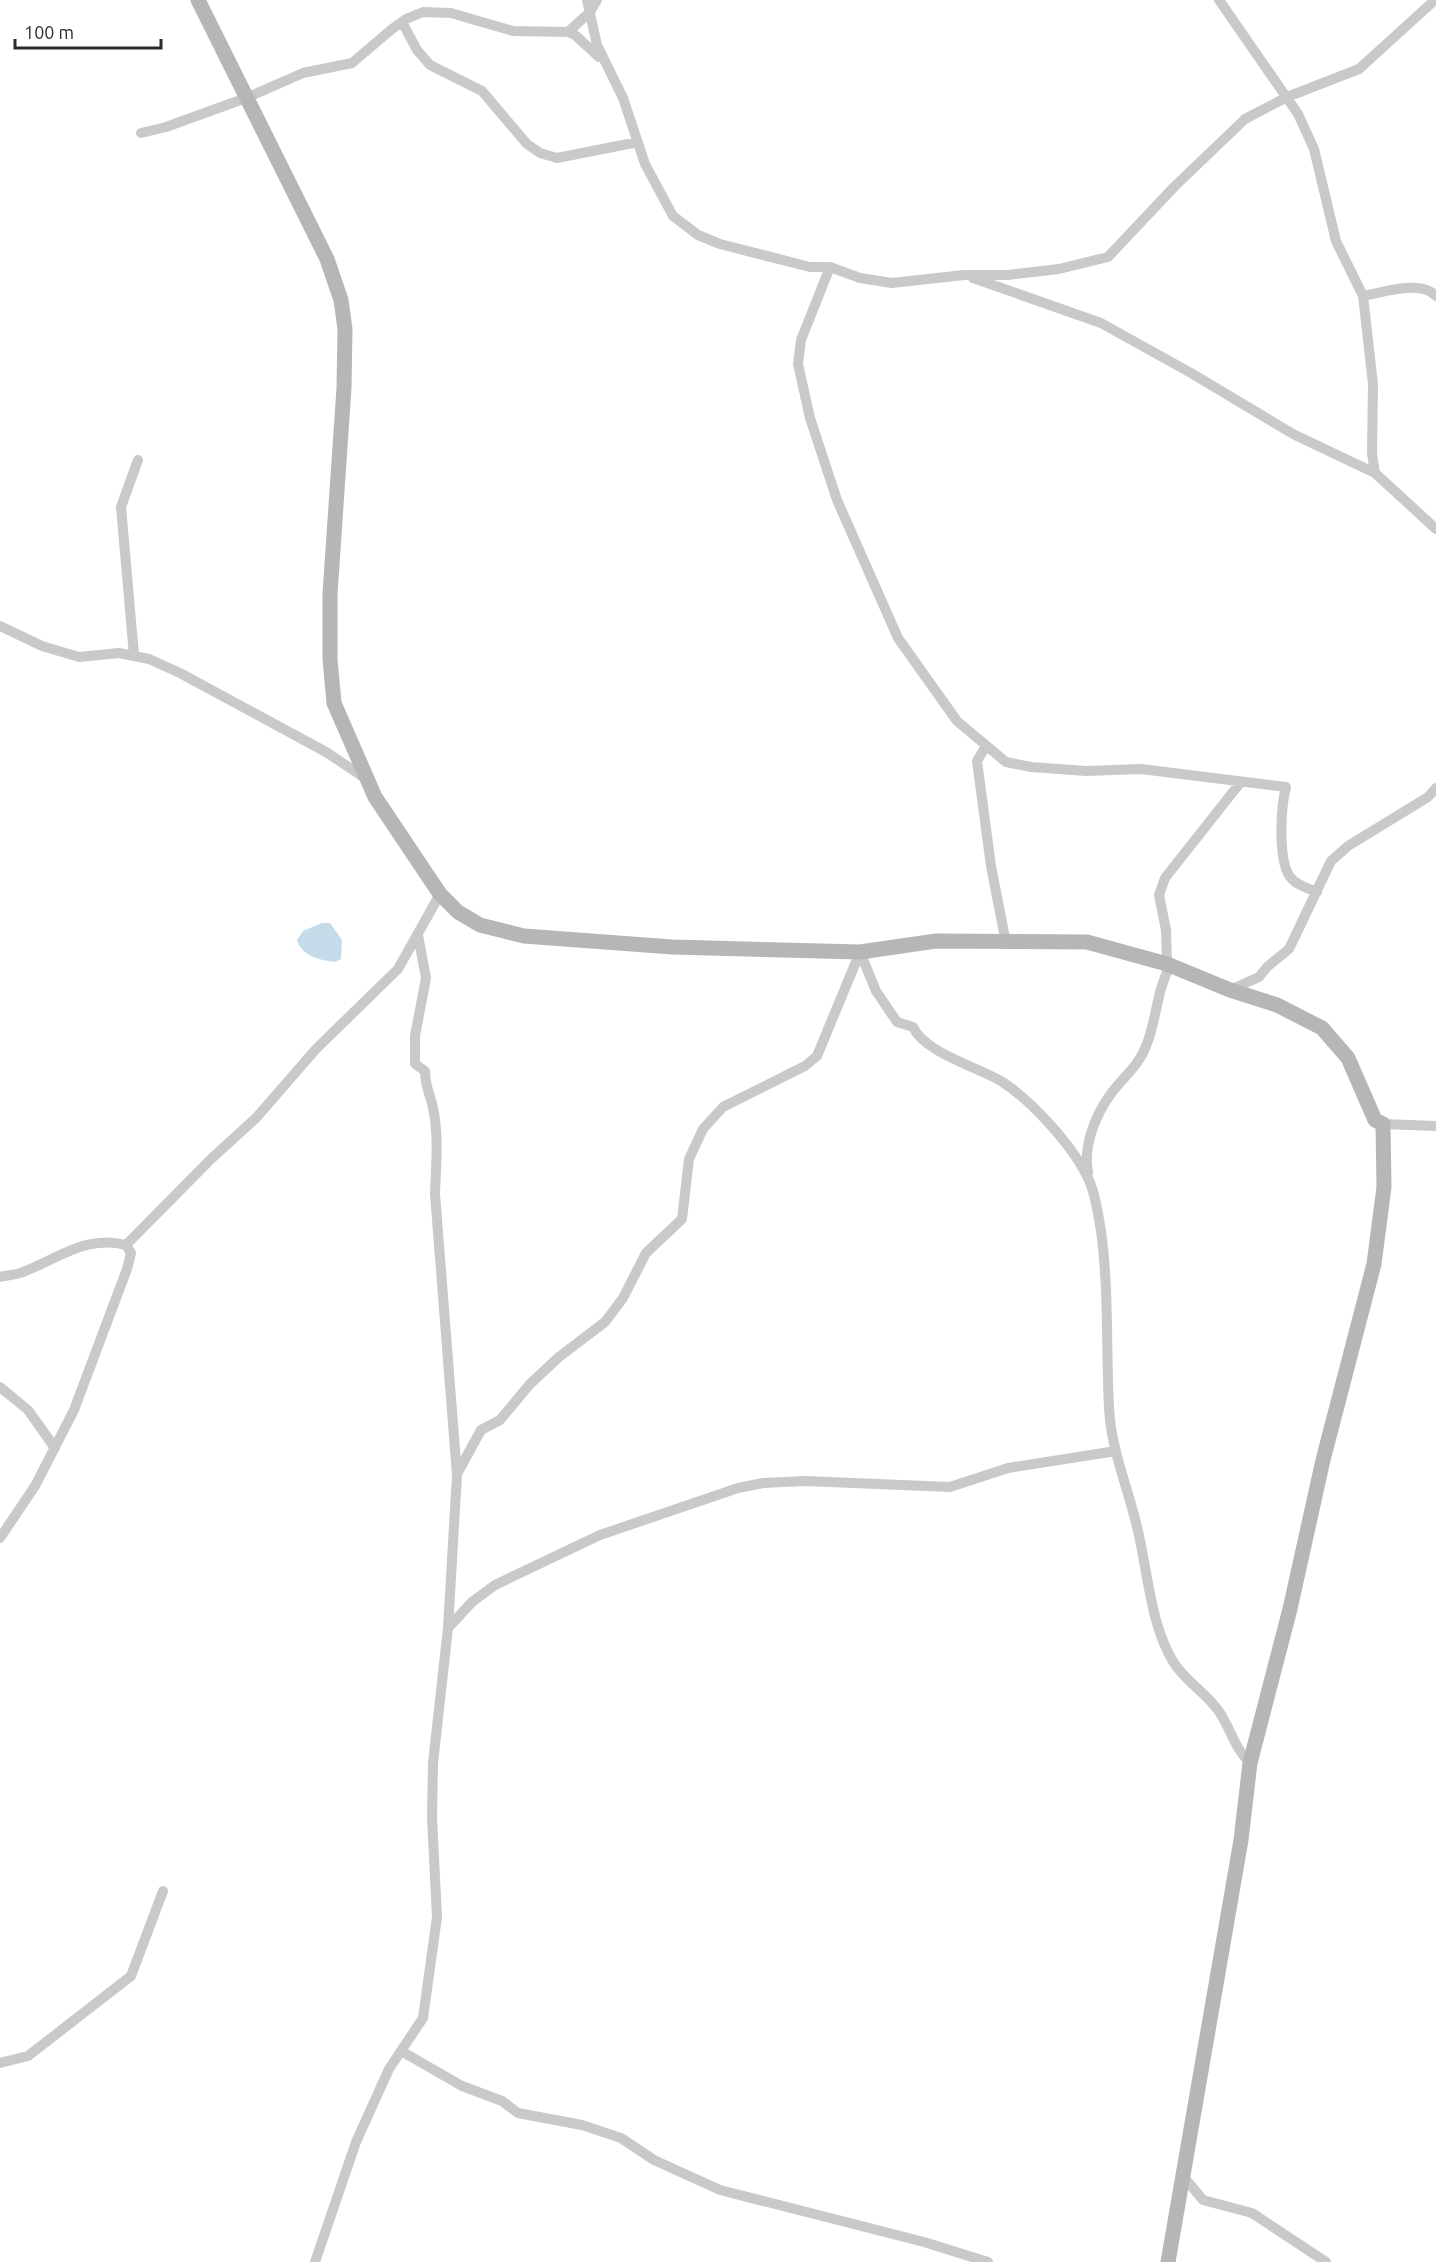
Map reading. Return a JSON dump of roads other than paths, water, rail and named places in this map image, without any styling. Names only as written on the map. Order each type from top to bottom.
[{"type":"street","points":[[198,0],[327,259],[341,300],[345,329],[344,388],[330,583],[330,659],[334,703],[365,778],[440,894],[458,912],[480,925],[524,936],[672,947],[860,952],[936,941],[1006,943],[1050,939],[1087,942],[1168,965],[1230,990],[1277,1005],[1322,1028],[1348,1058],[1376,1120],[1383,1124],[1403,1127],[1436,1126]]},
{"type":"street","points":[[587,0],[593,33],[623,98],[645,164],[673,216],[698,235],[720,244],[810,267],[830,267],[860,278],[892,283],[964,275],[1018,274],[1059,269],[1108,257],[1175,186],[1245,119],[1287,97],[1359,69],[1434,0]]},
{"type":"street","points":[[568,32],[590,12],[597,0]]},
{"type":"street","points":[[1219,0],[1298,114],[1314,149],[1336,241],[1363,296],[1373,384],[1372,454],[1375,473]]},
{"type":"street","points":[[141,133],[166,127],[246,98],[303,73],[343,68],[402,22],[423,12],[451,13],[513,31],[568,32],[586,44],[605,63]]},
{"type":"street","points":[[402,22],[417,50],[430,64],[482,90],[527,144],[540,153],[557,158],[638,142]]},
{"type":"street","points":[[830,267],[801,340],[798,364],[810,418],[837,500],[898,638],[957,721],[1006,762],[1031,767],[1086,771],[1141,769],[1286,787],[1283,813],[1284,867],[1292,880],[1317,892]]},
{"type":"street","points":[[964,275],[1101,323],[1293,434],[1375,473],[1436,529]]},
{"type":"street","points":[[1363,296],[1414,288],[1432,291],[1436,296]]},
{"type":"street","points":[[134,655],[121,507],[138,460]]},
{"type":"street","points":[[0,626],[42,646],[80,657],[134,655],[180,674],[326,752],[365,778]]},
{"type":"street","points":[[986,746],[977,761],[991,866],[1006,943]]},
{"type":"street","points":[[1240,783],[1165,878],[1159,895],[1166,930],[1168,965],[1146,1046],[1132,1070],[1110,1095],[1095,1122],[1085,1162],[1098,1213],[1105,1260],[1109,1411],[1116,1450],[1137,1526],[1158,1621],[1174,1664],[1220,1713],[1237,1750],[1250,1763]]},
{"type":"street","points":[[1230,990],[1259,977],[1267,967],[1289,950],[1306,917],[1310,901],[1317,892],[1331,861],[1348,846],[1428,797],[1436,788]]},
{"type":"street","points":[[126,1245],[256,1118],[316,1049],[398,969],[440,894]]},
{"type":"street","points":[[315,2262],[356,2142],[389,2069],[423,2018],[437,1917],[432,1818],[433,1763],[448,1628],[452,1529],[457,1475],[435,1194],[437,1149],[433,1108],[425,1086],[426,1071],[415,1064],[414,1036],[426,978],[418,935]]},
{"type":"street","points":[[860,952],[876,991],[897,1022],[913,1027],[917,1035],[946,1054],[1000,1081],[1016,1093],[1068,1148],[1089,1179]]},
{"type":"street","points":[[457,1475],[481,1430],[500,1420],[530,1384],[559,1357],[605,1322],[623,1298],[646,1253],[682,1219],[689,1159],[699,1135],[712,1117],[723,1107],[805,1066],[817,1056],[860,952]]},
{"type":"street","points":[[1168,2262],[1241,1840],[1250,1763],[1290,1609],[1325,1451],[1374,1264],[1384,1187],[1383,1124]]},
{"type":"street","points":[[0,1277],[20,1274],[50,1258],[97,1242],[126,1245]]},
{"type":"street","points":[[1,1535],[35,1485],[74,1410],[127,1269],[131,1253],[126,1245]]},
{"type":"street","points":[[0,1387],[28,1410],[55,1448]]},
{"type":"street","points":[[448,1628],[472,1602],[495,1585],[600,1535],[738,1488],[763,1483],[805,1481],[950,1487],[1008,1468],[1116,1450]]},
{"type":"street","points":[[0,2063],[28,2056],[131,1976],[163,1891]]},
{"type":"street","points":[[401,2051],[462,2086],[502,2101],[518,2113],[582,2126],[621,2138],[654,2160],[720,2190],[924,2242],[988,2262]]},
{"type":"street","points":[[1183,2176],[1203,2200],[1252,2213],[1326,2262]]},
{"type":"water","points":[[322,923],[330,923],[342,940],[341,959],[335,962],[307,953],[297,940],[303,931]]}]
